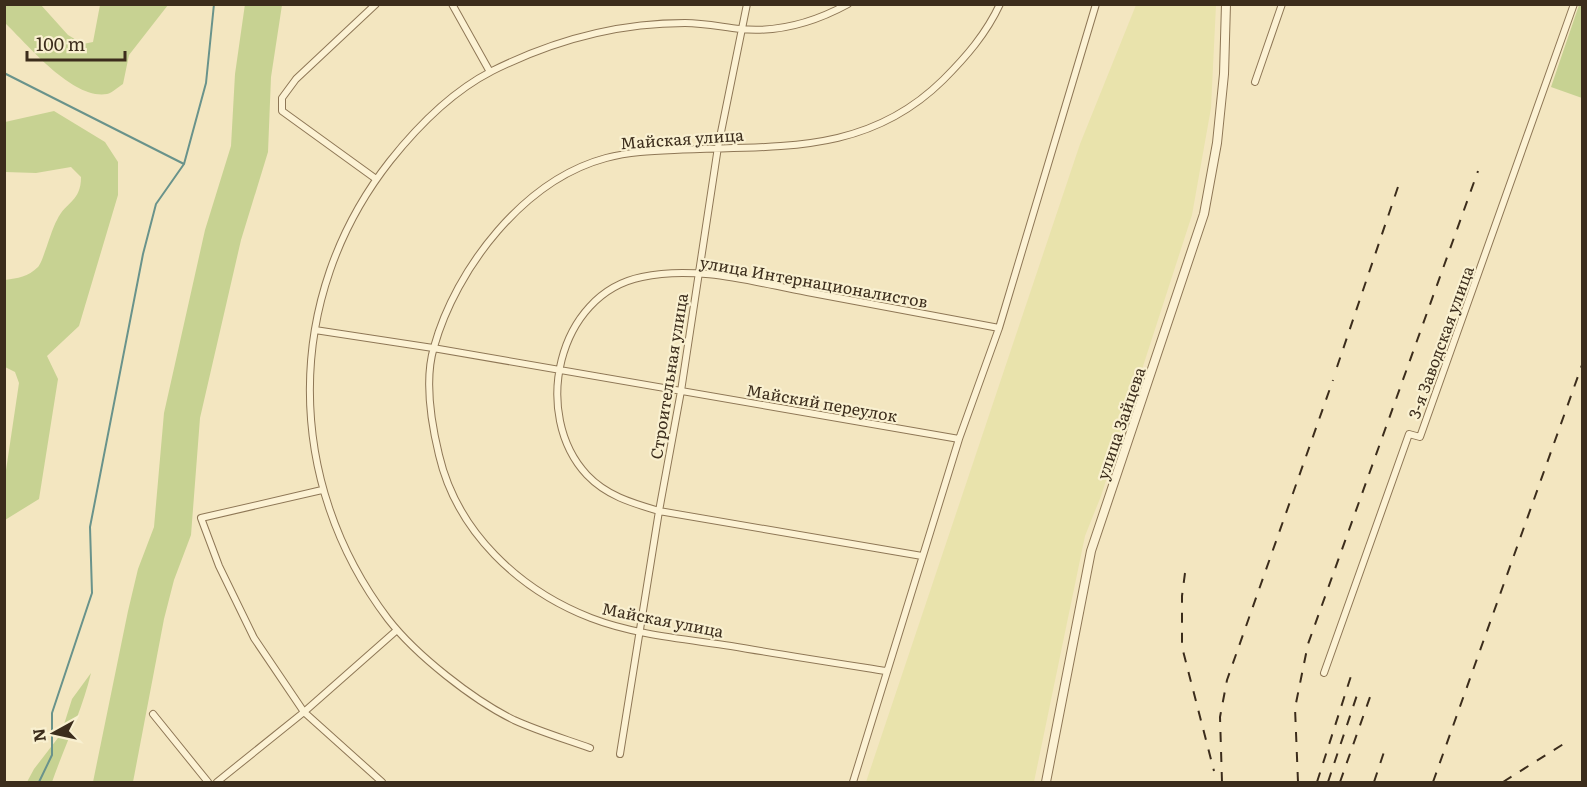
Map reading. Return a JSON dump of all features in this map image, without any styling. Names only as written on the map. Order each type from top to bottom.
[{"type":"street","points":[[376,4],[296,79],[282,98],[282,111],[376,179]]},
{"type":"street","points":[[452,4],[490,72]]},
{"type":"street","name":"Строительная улица","points":[[620,754],[659,511],[681,391],[718,147],[747,4]]},
{"type":"street","points":[[590,748],[515,721],[479,701],[398,630],[356,572],[322,490],[312,433],[309,391],[315,330],[330,269],[348,223],[376,179],[407,139],[439,109],[490,72],[545,48],[627,27],[683,23],[720,24],[741,29],[773,30],[825,16],[848,4]]},
{"type":"street","name":"Майская улица","points":[[886,671],[639,631],[593,618],[556,602],[524,580],[480,539],[458,508],[443,470],[430,405],[433,348],[449,305],[467,269],[492,234],[564,176],[602,159],[636,151],[802,146],[866,130],[895,116],[932,91],[989,28],[1000,4]]},
{"type":"street","points":[[853,783],[959,439],[999,328],[1096,4]]},
{"type":"street","name":"улица Зайцева","points":[[1046,783],[1091,551],[1204,214],[1217,142],[1224,74],[1226,4]]},
{"type":"street","points":[[1255,82],[1282,4]]},
{"type":"street","name":"3-я Заводская улица","points":[[1324,673],[1409,434],[1420,437],[1574,4]]},
{"type":"street","name":"улица Интернационалистов","points":[[922,556],[659,511],[624,501],[606,491],[581,467],[570,452],[559,422],[559,371],[564,346],[575,323],[602,295],[641,277],[699,272],[999,328]]},
{"type":"street","name":"Майский переулок","points":[[315,330],[433,348],[959,439]]},
{"type":"street","points":[[322,490],[201,518],[219,566],[254,638],[304,712],[382,783]]},
{"type":"street","points":[[217,783],[304,712],[398,630]]},
{"type":"street","points":[[153,714],[208,783]]},
{"type":"shaded area","points":[[1136,5],[1216,5],[1211,108],[1192,215],[1101,496],[1085,536],[1034,782],[866,782],[1080,144]]},
{"type":"green space","points":[[245,4],[282,5],[271,77],[268,152],[241,240],[200,418],[191,535],[174,580],[164,619],[133,782],[93,782],[138,569],[154,527],[164,413],[205,230],[231,146],[235,74]]},
{"type":"green space","points":[[4,5],[41,5],[68,35],[83,44],[93,42],[100,5],[168,5],[129,55],[123,84],[107,94],[94,94],[66,80],[38,57],[5,23]]},
{"type":"green space","points":[[1579,5],[1582,5],[1582,98],[1551,87]]},
{"type":"green space","points":[[54,111],[105,142],[118,162],[118,195],[79,326],[47,356],[58,379],[39,499],[5,520],[5,477],[19,383],[15,372],[5,367],[5,280],[27,275],[38,267],[57,220],[79,192],[81,177],[71,167],[36,173],[5,172],[5,122]]},
{"type":"green space","points":[[91,673],[52,782],[27,782],[34,769],[61,734],[72,699]]},
{"type":"waterway","points":[[39,782],[52,755],[52,713],[92,593],[90,527],[143,254],[156,204],[184,164],[206,83],[214,4]]},
{"type":"waterway","points":[[4,73],[184,164]]},
{"type":"railway","points":[[1298,782],[1295,708],[1308,644],[1478,171]]},
{"type":"railway","points":[[1337,367],[1400,181]]},
{"type":"railway","points":[[1433,782],[1582,365]]},
{"type":"railway","points":[[1222,782],[1220,717],[1227,680],[1333,380]]},
{"type":"railway","points":[[1185,573],[1182,596],[1182,647],[1214,771]]},
{"type":"railway","points":[[1317,782],[1351,676]]},
{"type":"railway","points":[[1328,782],[1358,692]]},
{"type":"railway","points":[[1340,782],[1370,697]]},
{"type":"railway","points":[[1503,782],[1565,743]]},
{"type":"railway","points":[[1374,782],[1384,752]]}]
